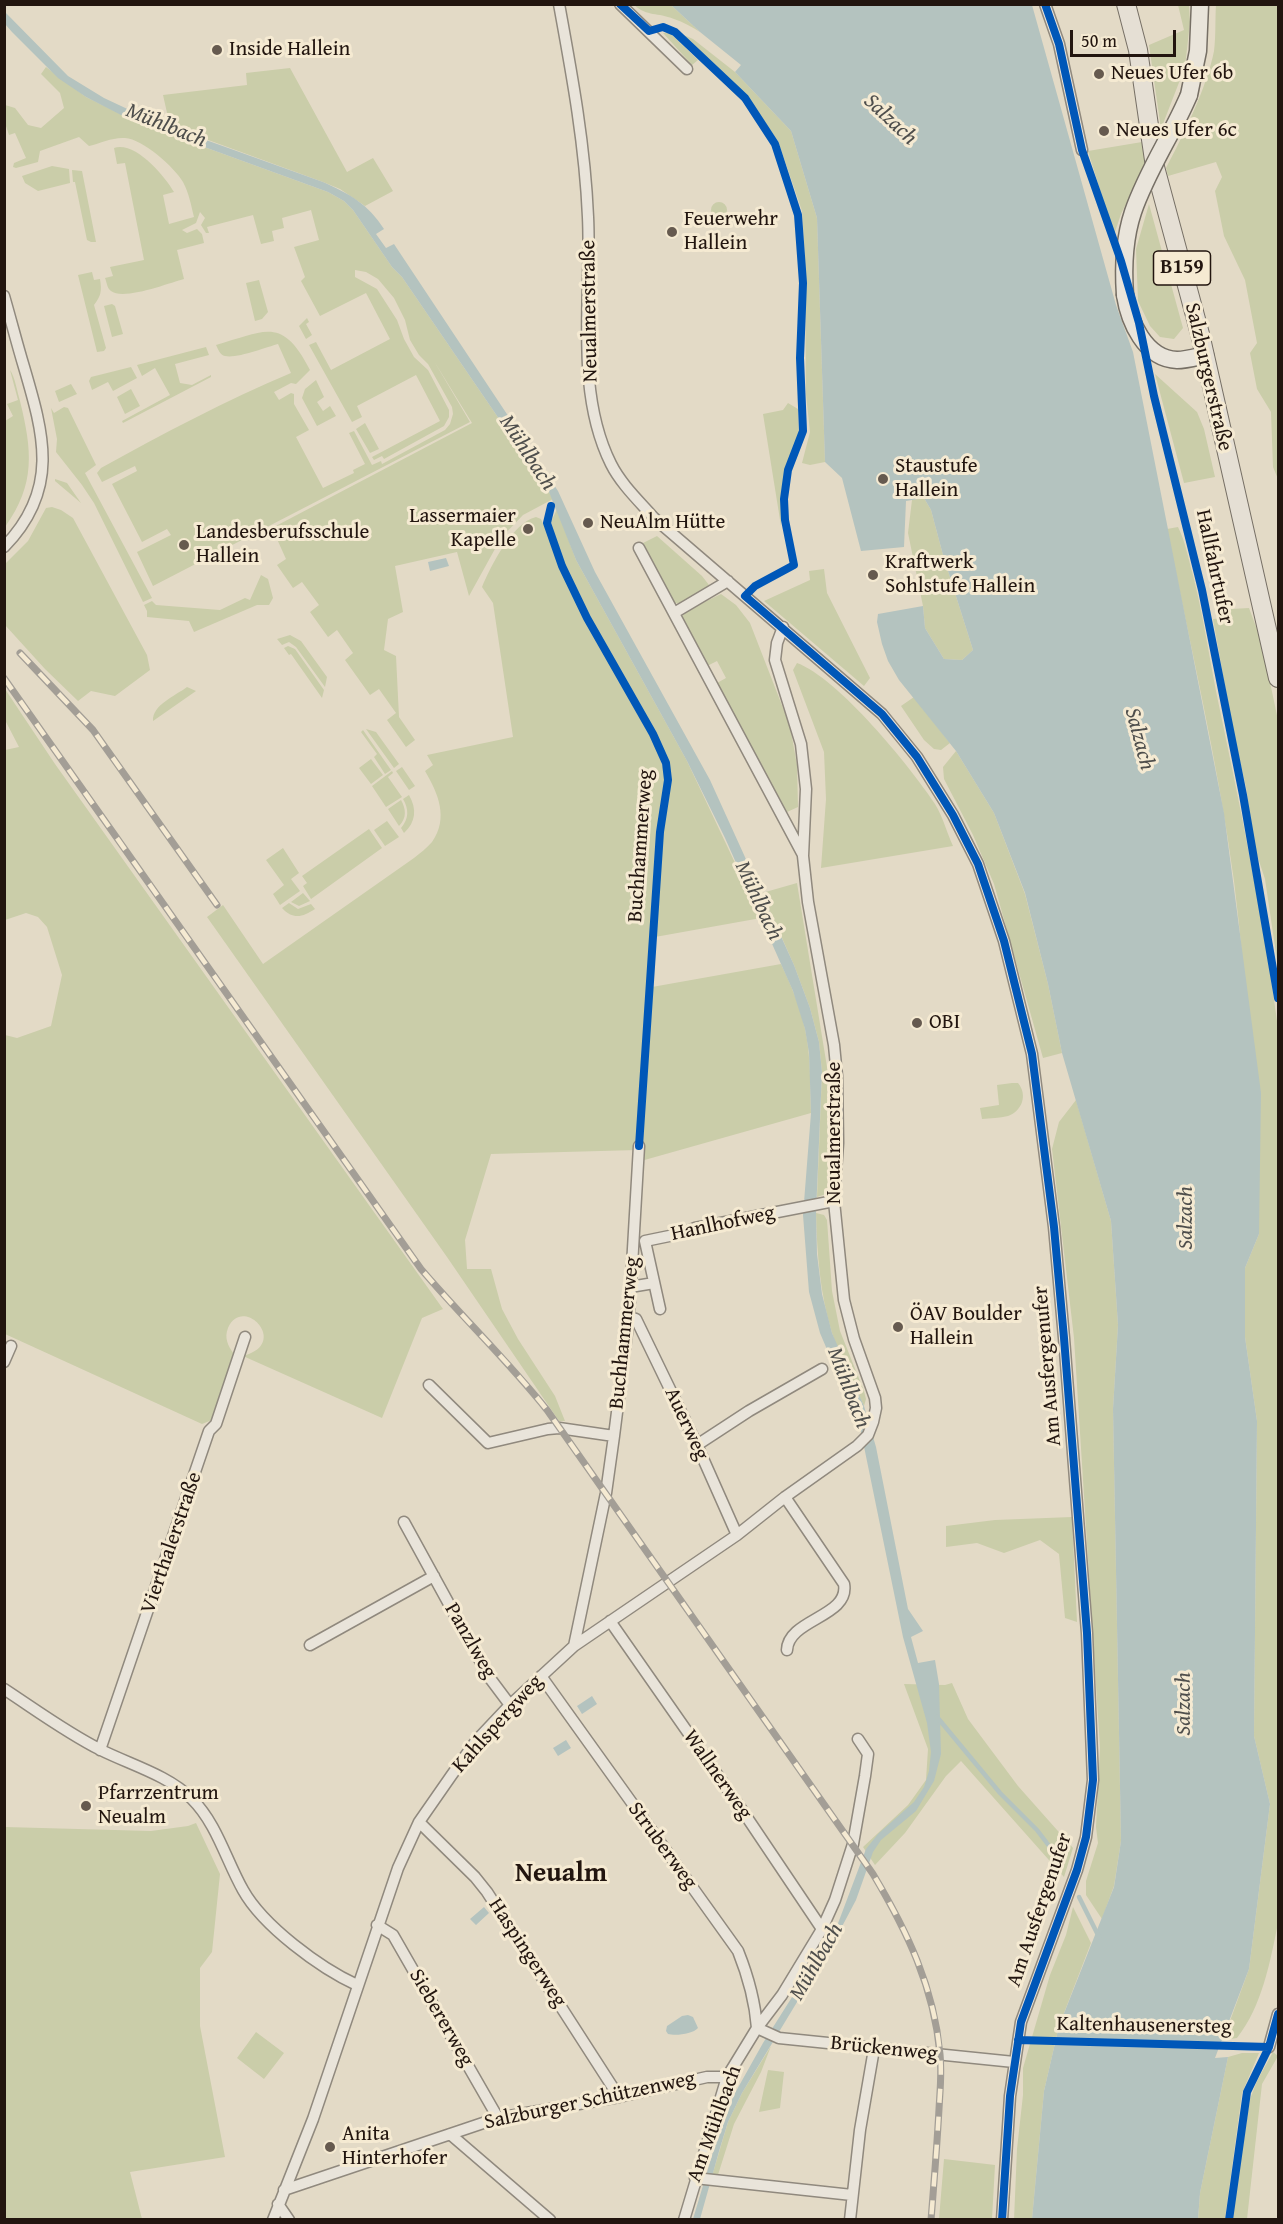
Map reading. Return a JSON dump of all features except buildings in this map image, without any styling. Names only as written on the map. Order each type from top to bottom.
[{"type":"main road","name":"Salzburgerstraße","points":[[1126,4],[1138,50],[1155,167],[1205,355],[1278,678]]},
{"type":"main road","points":[[1200,4],[1198,51],[1189,95],[1175,128],[1144,184],[1131,219],[1125,252],[1125,295],[1130,316],[1146,344],[1164,356],[1179,360],[1205,355]]},
{"type":"street","name":"Neualmerstraße","points":[[559,4],[585,162],[588,218],[587,354],[591,394],[603,443],[612,465],[629,490],[654,518],[745,596]]},
{"type":"street","points":[[620,4],[687,69]]},
{"type":"street","points":[[1046,4],[1059,44],[1082,150]]},
{"type":"street","points":[[4,296],[38,416],[44,453],[40,487],[29,517],[4,547]]},
{"type":"street","name":"Neualmerstraße","points":[[639,548],[803,856]]},
{"type":"street","points":[[674,613],[728,581]]},
{"type":"street","name":"Am Ausfergenufer","points":[[745,596],[882,714],[917,757],[953,815],[978,864],[1004,941],[1032,1054],[1054,1227],[1064,1338],[1087,1633],[1093,1780],[1086,1838],[1077,1870],[1028,1998],[1022,2022],[1014,2062],[1002,2220]]},
{"type":"street","name":"Neualmerstraße","points":[[783,627],[777,643],[775,660],[801,744],[806,789],[803,856],[808,902],[836,1065],[838,1114],[834,1201],[844,1300],[876,1408]]},
{"type":"street","name":"Buchhammerweg","points":[[574,1646],[606,1493],[614,1436],[629,1317],[639,1146]]},
{"type":"street","name":"Hanlhofweg","points":[[660,1309],[645,1241],[705,1226],[834,1201]]},
{"type":"street","points":[[630,1287],[654,1282]]},
{"type":"street","name":"Auerweg","points":[[629,1317],[636,1319],[697,1445],[737,1535]]},
{"type":"street","name":"Vierthalerstraße","points":[[100,1750],[209,1431],[216,1424],[245,1337]]},
{"type":"street","points":[[4,1362],[11,1346]]},
{"type":"street","points":[[697,1445],[748,1411],[822,1370]]},
{"type":"street","points":[[429,1385],[488,1443],[559,1428],[614,1436]]},
{"type":"street","name":"Kahlspergweg","points":[[273,2220],[321,2098],[377,1925],[398,1868],[419,1822],[476,1742],[510,1705],[574,1646],[737,1535],[847,1453],[867,1435],[876,1408]]},
{"type":"street","points":[[785,1497],[844,1584],[846,1592],[841,1602],[793,1635],[787,1642],[787,1650]]},
{"type":"street","name":"Panzlweg","points":[[404,1522],[489,1677],[510,1705]]},
{"type":"street","points":[[310,1645],[434,1576]]},
{"type":"street","name":"Wallnerweg","points":[[610,1621],[822,1929]]},
{"type":"street","name":"Struberweg","points":[[541,1676],[738,1951],[746,1971],[760,2030]]},
{"type":"street","points":[[4,1689],[70,1733],[100,1750],[173,1784],[191,1798],[205,1813],[243,1889],[257,1911],[276,1929],[339,1977],[357,1985]]},
{"type":"street","name":"Am Mühlbach","points":[[684,2220],[727,2078],[782,1995],[822,1929],[835,1900],[848,1864],[868,1754],[858,1739]]},
{"type":"street","name":"Haspingerweg","points":[[419,1822],[487,1892],[619,2097]]},
{"type":"street","name":"Siebererweg","points":[[377,1925],[393,1935],[498,2118]]},
{"type":"street","points":[[1269,2047],[1278,2014]]},
{"type":"street","name":"Brückenweg","points":[[760,2030],[779,2038],[1014,2062]]},
{"type":"street","points":[[850,2220],[860,2130],[874,2049]]},
{"type":"street","name":"Salzburger Schützenweg","points":[[284,2190],[498,2118],[619,2097],[707,2077],[727,2078]]},
{"type":"street","points":[[450,2134],[550,2220]]},
{"type":"street","points":[[698,2179],[852,2195]]},
{"type":"street","points":[[278,2204],[289,2220]]},
{"type":"green space","points":[[1216,4],[1278,5],[1278,479],[1273,467],[1271,412],[1257,389],[1250,353],[1257,343],[1245,280],[1224,236],[1215,191],[1222,177],[1216,162],[1168,176],[1166,168],[1194,111],[1211,65],[1215,45]]},
{"type":"green space","points":[[634,5],[671,5],[700,32],[677,20],[648,13]]},
{"type":"green space","points":[[1178,5],[1189,5],[1190,22],[1185,67],[1161,129],[1149,45],[1184,30]]},
{"type":"green space","points":[[663,33],[670,33],[698,60],[692,65]]},
{"type":"green space","points":[[679,33],[693,39],[735,72],[791,131],[817,218],[825,462],[810,465],[802,463],[810,432],[806,394],[805,259],[802,211],[778,141],[748,98]]},
{"type":"green space","points":[[46,67],[86,97],[141,124],[328,192],[344,201],[353,210],[392,267],[402,277],[553,499],[523,515],[501,538],[469,596],[457,552],[395,566],[403,612],[388,619],[384,650],[396,656],[399,717],[415,740],[406,747],[387,720],[396,713],[379,689],[370,695],[345,660],[353,653],[337,630],[328,637],[310,612],[319,605],[302,582],[293,588],[277,565],[286,559],[272,528],[472,423],[434,361],[470,422],[153,586],[137,552],[171,535],[167,529],[142,542],[112,484],[137,471],[135,466],[102,482],[97,473],[101,468],[195,418],[291,373],[278,344],[230,356],[219,352],[216,345],[248,335],[271,332],[291,341],[300,353],[310,370],[296,384],[291,383],[274,392],[279,400],[291,393],[294,394],[294,404],[309,430],[296,437],[323,488],[354,473],[353,470],[365,464],[349,433],[354,431],[372,465],[381,461],[382,464],[445,430],[450,424],[453,414],[452,407],[428,364],[410,340],[405,320],[394,298],[378,279],[366,272],[355,270],[355,277],[377,289],[397,320],[414,357],[428,370],[449,410],[449,417],[444,426],[384,459],[382,456],[374,460],[372,457],[440,421],[416,375],[357,406],[362,417],[352,422],[309,345],[316,342],[331,370],[390,339],[366,293],[320,316],[301,281],[305,277],[294,247],[319,240],[311,210],[282,218],[284,228],[272,231],[274,241],[261,244],[253,215],[207,227],[209,233],[206,233],[201,225],[205,218],[200,212],[196,223],[182,230],[187,233],[197,229],[202,234],[204,243],[177,250],[184,279],[135,293],[117,294],[111,291],[105,278],[113,276],[110,267],[144,260],[125,163],[117,164],[114,148],[122,147],[140,154],[169,185],[174,192],[163,195],[169,224],[194,217],[190,199],[179,176],[165,162],[149,148],[125,138],[112,139],[89,146],[79,137],[40,151],[38,162],[13,167],[14,163],[26,158],[15,133],[9,135],[5,123],[5,105],[15,108],[28,125],[41,128],[64,108],[60,93],[41,74]]},
{"type":"green space","points":[[290,68],[347,172],[373,158],[393,191],[365,206],[340,189],[323,182],[170,126],[163,95],[247,85],[246,73]]},
{"type":"green space","points":[[1142,142],[1145,165],[1121,214],[1114,235],[1088,151]]},
{"type":"green space","points":[[52,166],[69,169],[70,183],[38,191],[25,183],[22,176]]},
{"type":"green space","points":[[72,170],[82,171],[96,242],[87,240]]},
{"type":"green space","points":[[719,202],[727,210],[719,218],[711,210]]},
{"type":"green space","points":[[1149,204],[1183,328],[1174,339],[1160,337],[1150,326],[1138,301],[1136,249]]},
{"type":"green space","points":[[92,272],[94,280],[100,279],[100,293],[94,305],[106,348],[104,351],[97,352],[78,275]]},
{"type":"green space","points":[[259,280],[268,312],[262,319],[255,321],[246,283]]},
{"type":"green space","points":[[112,304],[115,306],[123,334],[112,337],[104,306]]},
{"type":"green space","points":[[307,318],[309,322],[306,324],[312,335],[306,339],[299,326]]},
{"type":"green space","points":[[206,347],[209,355],[175,364],[180,383],[192,385],[211,375],[211,377],[123,423],[122,421],[170,395],[155,368],[142,376],[137,365]]},
{"type":"green space","points":[[131,367],[137,378],[113,391],[108,382],[92,390],[89,381],[91,377]]},
{"type":"green space","points":[[10,370],[15,380],[24,419],[29,466],[22,496],[5,527],[5,421],[13,416],[7,404],[18,400]]},
{"type":"green space","points":[[1155,374],[1197,412],[1204,429],[1215,477],[1184,483]]},
{"type":"green space","points":[[316,380],[324,397],[317,402],[323,411],[330,406],[336,416],[317,426],[302,398],[305,389]]},
{"type":"green space","points":[[71,384],[77,394],[59,402],[55,391]]},
{"type":"green space","points":[[131,389],[140,406],[125,414],[117,397]]},
{"type":"green space","points":[[788,403],[798,409],[799,436],[785,468],[781,495],[781,526],[763,414],[783,410]]},
{"type":"green space","points":[[64,407],[68,408],[96,465],[85,473],[152,598],[143,602],[94,503],[56,452],[57,439],[51,408],[54,413]]},
{"type":"green space","points":[[365,423],[379,449],[370,453],[356,429]]},
{"type":"green space","points":[[55,479],[67,483],[81,503],[55,481]]},
{"type":"green space","points":[[924,498],[931,510],[973,650],[962,660],[944,659],[925,628],[923,606],[908,533],[912,500]]},
{"type":"green space","points":[[52,507],[73,518],[147,655],[150,670],[115,696],[91,691],[78,701],[5,625],[5,564],[28,541],[46,508]]},
{"type":"green space","points":[[557,509],[576,560],[687,761],[761,918],[655,937],[663,835],[671,777],[668,762],[660,742],[598,635],[571,578],[551,522]]},
{"type":"green space","points":[[536,517],[541,519],[584,618],[655,745],[664,770],[665,787],[657,835],[637,1150],[491,1154],[465,1240],[467,1269],[491,1269],[502,1309],[518,1339],[555,1396],[565,1421],[559,1421],[447,1257],[207,917],[223,905],[263,964],[414,858],[432,842],[440,824],[441,815],[434,788],[425,771],[433,765],[427,755],[513,737],[493,603],[482,587],[503,546],[519,528]]},
{"type":"green space","points":[[1178,527],[1187,551],[1203,620],[1258,903],[1278,1028],[1278,1923],[1268,1969],[1253,2012],[1237,2038],[1223,2040],[1249,1969],[1270,1804],[1254,1736],[1257,1421],[1245,1337],[1245,1268],[1259,1234],[1250,1057],[1234,881],[1220,792],[1167,529]]},
{"type":"green space","points":[[657,536],[702,576],[709,585],[705,591],[682,604],[675,603],[643,543]]},
{"type":"green space","points":[[824,569],[827,593],[870,678],[864,686],[764,601],[810,580],[809,571]]},
{"type":"green space","points":[[261,575],[268,579],[273,598],[269,605],[257,605],[194,632],[189,621],[147,617],[144,605],[152,601],[156,605],[220,610],[245,598],[250,600]]},
{"type":"green space","points":[[721,594],[736,605],[750,623],[790,726],[797,765],[798,807],[787,812],[717,683],[726,678],[717,661],[707,666],[682,617],[686,611]]},
{"type":"green space","points":[[1249,608],[1261,640],[1278,720],[1278,967],[1265,879],[1255,849],[1246,787],[1233,731],[1213,619],[1224,618],[1231,609]]},
{"type":"green space","points":[[290,635],[301,641],[327,677],[325,687],[296,647],[289,642],[282,645],[277,639]]},
{"type":"green space","points":[[288,646],[295,649],[324,690],[322,698],[291,654],[289,655],[284,648]]},
{"type":"green space","points":[[797,663],[814,672],[852,704],[909,768],[935,804],[953,846],[821,868],[826,799],[824,752],[793,670]]},
{"type":"green space","points":[[187,687],[196,691],[153,721],[156,710],[160,706]]},
{"type":"green space","points":[[5,689],[55,764],[443,1309],[422,1318],[382,1418],[243,1356],[257,1350],[263,1342],[263,1333],[252,1319],[243,1316],[235,1319],[228,1328],[227,1342],[234,1354],[212,1420],[202,1424],[5,1334],[5,1035],[17,1038],[51,1026],[62,975],[47,927],[38,917],[26,913],[5,920],[5,750],[19,747],[5,720]]},
{"type":"green space","points":[[914,697],[950,743],[941,750],[934,749],[924,740],[901,706]]},
{"type":"green space","points":[[366,729],[376,732],[399,764],[394,768]]},
{"type":"green space","points":[[363,730],[391,770],[385,774],[374,757],[377,754],[361,732]]},
{"type":"green space","points":[[956,751],[994,813],[1025,894],[1048,984],[1062,1053],[1043,1058],[994,884],[973,835],[944,779],[943,767]]},
{"type":"green space","points":[[371,759],[383,775],[371,784],[359,768]]},
{"type":"green space","points":[[402,767],[415,786],[409,790],[396,771]]},
{"type":"green space","points":[[392,771],[393,773],[388,777],[402,797],[386,807],[372,786]]},
{"type":"green space","points":[[409,795],[414,815],[404,833],[401,828],[406,821],[407,814],[403,799]]},
{"type":"green space","points":[[401,800],[405,813],[399,826],[388,809]]},
{"type":"green space","points":[[387,821],[399,837],[385,846],[374,830]]},
{"type":"green space","points":[[369,829],[382,848],[311,899],[303,886],[307,883],[302,876]]},
{"type":"green space","points":[[283,848],[299,873],[291,879],[300,891],[280,905],[273,894],[284,885],[266,860]]},
{"type":"green space","points":[[797,883],[827,1067],[828,1187],[826,1194],[817,1197],[822,1072],[819,1042],[810,1008],[794,965],[762,893]]},
{"type":"green space","points":[[303,893],[310,901],[299,906],[291,902]]},
{"type":"green space","points":[[289,903],[298,909],[311,904],[315,909],[306,914],[294,916],[282,908]]},
{"type":"green space","points":[[781,964],[801,1012],[805,1029],[811,1113],[641,1161],[652,987]]},
{"type":"green space","points":[[1018,1083],[1023,1093],[1020,1107],[1008,1116],[982,1119],[980,1108],[999,1105],[997,1085]]},
{"type":"green space","points":[[1076,1100],[1111,1221],[1118,1325],[1113,1409],[1121,1841],[1114,1886],[1102,1919],[1086,1895],[1086,1881],[1098,1843],[1096,1827],[1100,1748],[1074,1338],[1052,1149],[1059,1122]]},
{"type":"green space","points":[[816,1213],[824,1215],[827,1220],[832,1291],[840,1331],[864,1391],[866,1399],[864,1406],[839,1352],[828,1318],[820,1274]]},
{"type":"green space","points":[[1072,1517],[1077,1622],[1065,1618],[1059,1554],[1040,1540],[1004,1553],[977,1543],[946,1547],[946,1526],[995,1520]]},
{"type":"green space","points":[[952,1683],[968,1719],[1018,1786],[1073,1848],[1064,1877],[961,1761],[946,1776],[905,1833],[875,1865],[863,1847],[908,1805],[926,1780],[928,1749],[904,1684],[945,1685]]},
{"type":"green space","points":[[196,1823],[220,1874],[212,1952],[200,1968],[200,2026],[225,2157],[130,2172],[142,2219],[5,2219],[5,1827],[151,1831]]},
{"type":"green space","points":[[1073,1907],[1091,1943],[1059,2026],[1044,2091],[1032,2219],[1014,2220],[1023,2068]]},
{"type":"green space","points":[[256,2032],[284,2053],[264,2079],[237,2058]]},
{"type":"green space","points":[[771,2046],[761,2072],[734,2124],[717,2178],[712,2176],[728,2122],[742,2093]]},
{"type":"green space","points":[[1273,2052],[1278,2056],[1262,2084],[1247,2219],[1232,2219],[1250,2099]]},
{"type":"green space","points":[[1242,2053],[1259,2053],[1242,2093],[1225,2219],[1198,2220],[1200,2193],[1228,2057]]},
{"type":"green space","points":[[768,2070],[784,2072],[780,2108],[759,2112]]},
{"type":"green space","points":[[944,2159],[995,2165],[992,2219],[939,2219]]},
{"type":"water","name":"Salzach","points":[[671,5],[1032,5],[1116,305],[1133,352],[1224,813],[1261,1093],[1259,1234],[1245,1268],[1245,1337],[1257,1421],[1254,1736],[1270,1804],[1249,1969],[1215,2058],[1228,2057],[1200,2193],[1198,2219],[1032,2219],[1044,2091],[1059,2026],[1114,1887],[1121,1841],[1113,1409],[1118,1325],[1111,1221],[1062,1053],[1048,984],[1025,893],[994,813],[956,751],[899,680],[888,661],[882,644],[877,622],[878,614],[923,606],[925,628],[944,659],[962,660],[973,650],[931,510],[924,498],[906,501],[904,547],[861,551],[842,478],[825,462],[817,218],[791,131],[735,72],[741,65]]},
{"type":"water","name":"Mühlbach","points":[[4,11],[68,76],[104,98],[153,121],[323,182],[358,201],[378,220],[384,229],[376,234],[386,248],[394,244],[558,491],[595,572],[710,780],[794,965],[810,1008],[819,1042],[822,1072],[816,1213],[817,1254],[822,1294],[832,1333],[864,1406],[876,1447],[908,1609],[923,1631],[911,1637],[918,1663],[935,1660],[939,1684],[941,1754],[934,1781],[916,1811],[881,1840],[873,1852],[856,1900],[837,1936],[742,2093],[728,2122],[700,2219],[693,2219],[722,2122],[735,2093],[763,2043],[837,1926],[866,1849],[878,1834],[914,1802],[924,1787],[931,1752],[927,1723],[903,1637],[860,1427],[820,1333],[809,1292],[803,1215],[811,1113],[809,1053],[805,1029],[793,991],[725,838],[687,761],[576,560],[549,492],[402,277],[392,267],[353,210],[344,201],[328,192],[141,124],[86,97],[58,78],[12,32],[5,24]]},
{"type":"water","points":[[446,558],[449,566],[430,571],[428,562]]},
{"type":"water","points":[[592,1696],[597,1704],[582,1714],[577,1706]]},
{"type":"water","points":[[566,1740],[571,1748],[558,1756],[553,1748]]},
{"type":"water","points":[[484,1907],[489,1913],[476,1925],[470,1919]]},
{"type":"water","points":[[682,2016],[693,2017],[698,2028],[684,2034],[668,2034],[667,2026]]},
{"type":"waterway","points":[[937,1717],[1000,1793],[1037,1830],[1062,1863]]},
{"type":"waterway","points":[[1079,1897],[1099,1937]]},
{"type":"railway","points":[[20,653],[93,730],[217,905]]},
{"type":"railway","points":[[4,678],[421,1269],[547,1410],[873,1874],[908,1938],[925,1983],[937,2029],[941,2082],[931,2220]]},
{"type":"cycle path","points":[[620,4],[649,31],[663,27],[675,32],[745,98],[775,144],[798,215],[803,283],[800,358],[803,431],[788,470],[784,499],[785,520],[794,565],[755,586],[745,596],[882,714],[917,757],[953,815],[978,864],[1004,941],[1032,1054],[1054,1227],[1064,1338],[1087,1633],[1093,1780],[1086,1837],[1077,1870],[1021,2022],[1010,2096],[1002,2220]]},
{"type":"cycle path","name":"Hallfahrtufer","points":[[1045,4],[1059,44],[1082,150],[1121,261],[1139,323],[1154,396],[1202,590],[1243,795],[1278,998]]},
{"type":"cycle path","points":[[551,506],[547,523],[562,566],[587,618],[653,734],[666,763],[668,780],[660,832],[639,1146]]},
{"type":"cycle path","points":[[1229,2220],[1247,2092],[1269,2047],[1278,2014]]},
{"type":"cycle path","name":"Kaltenhausenersteg","points":[[1018,2040],[1269,2047]]},
{"type":"place","name":"Inside Hallein","points":[[217,50]]},
{"type":"place","name":"Neues Ufer 6b","points":[[1099,74]]},
{"type":"place","name":"Neues Ufer 6c","points":[[1104,131]]},
{"type":"place","name":"Feuerwehr Hallein","points":[[672,232]]},
{"type":"place","name":"Staustufe Hallein","points":[[883,479]]},
{"type":"place","name":"NeuAlm Hütte","points":[[588,523]]},
{"type":"place","name":"Lassermaier Kapelle","points":[[528,529]]},
{"type":"place","name":"Landesberufsschule Hallein","points":[[184,545]]},
{"type":"place","name":"Kraftwerk Sohlstufe Hallein","points":[[873,575]]},
{"type":"place","name":"OBI","points":[[917,1023]]},
{"type":"place","name":"ÖAV Boulder Hallein","points":[[898,1327]]},
{"type":"place","name":"Pfarrzentrum Neualm","points":[[86,1806]]},
{"type":"place","name":"Anita Hinterhofer","points":[[330,2147]]},
{"type":"district","name":"Neualm","points":[[561,1874]]}]
